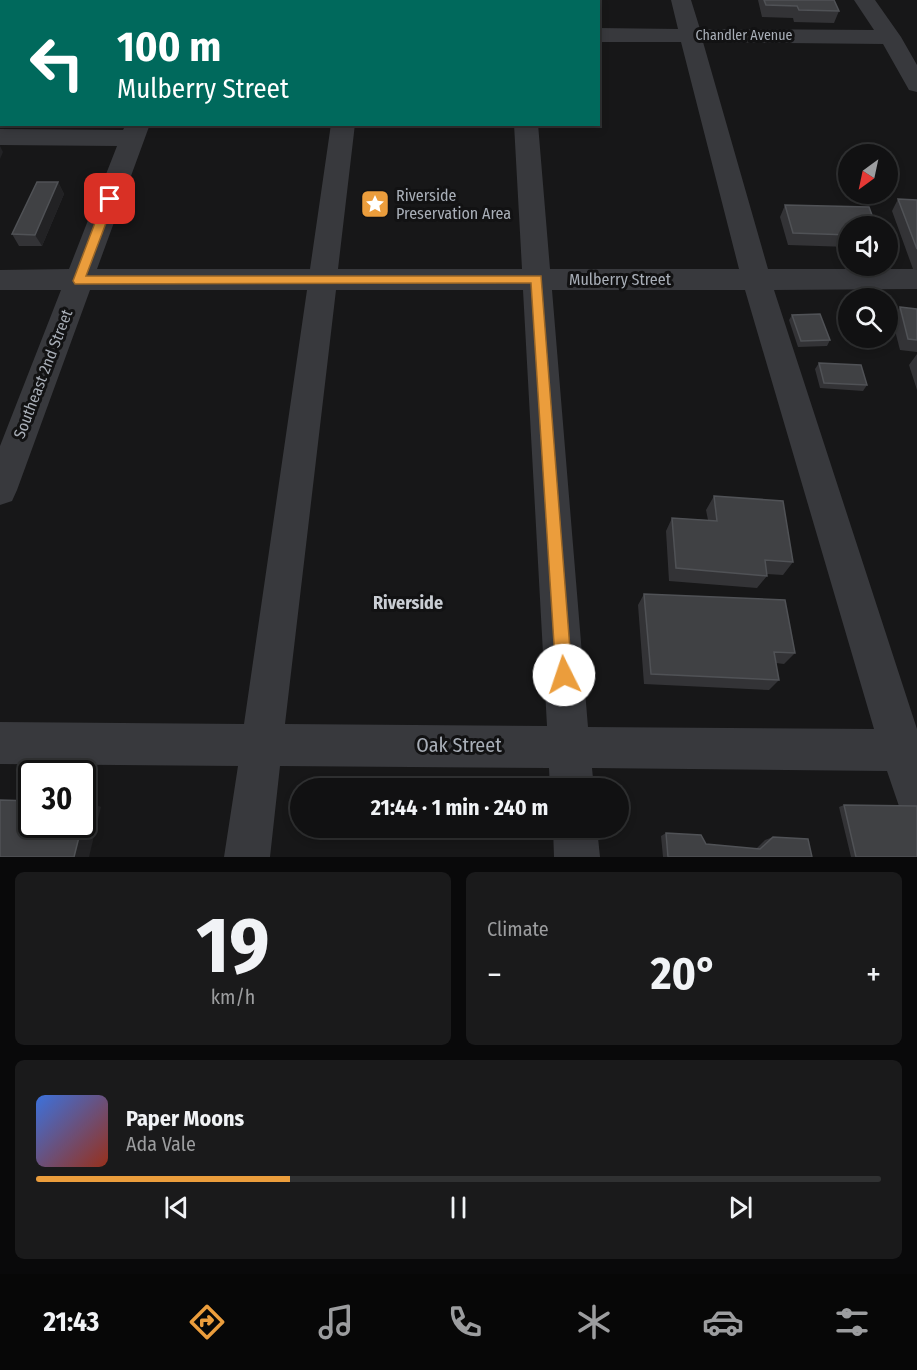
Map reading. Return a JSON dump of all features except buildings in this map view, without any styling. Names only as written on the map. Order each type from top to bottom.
[{"type":"street","points":[[681,0],[756,279],[835,537],[910,750],[917,800]]},
{"type":"street","points":[[864,0],[890,37],[917,85]]},
{"type":"street","name":"Chandler Avenue","points":[[600,35],[890,37]]},
{"type":"street","points":[[247,857],[343,126]]},
{"type":"street","points":[[526,126],[571,778]]},
{"type":"street","points":[[0,137],[136,131]]},
{"type":"street","name":"Southeast 2nd Street","points":[[2,478],[136,131]]},
{"type":"street","name":"Mulberry Street","points":[[0,280],[917,279]]},
{"type":"street","name":"Oak Street","points":[[0,742],[569,745],[910,750]]},
{"type":"street","points":[[576,838],[577,857]]},
{"type":"place","name":"Riverside Preservation Area","points":[[375,204]]},
{"type":"district","name":"Riverside","points":[[408,603]]},
{"type":"route","points":[[110,199],[79,281],[536,279],[564,675]]}]
